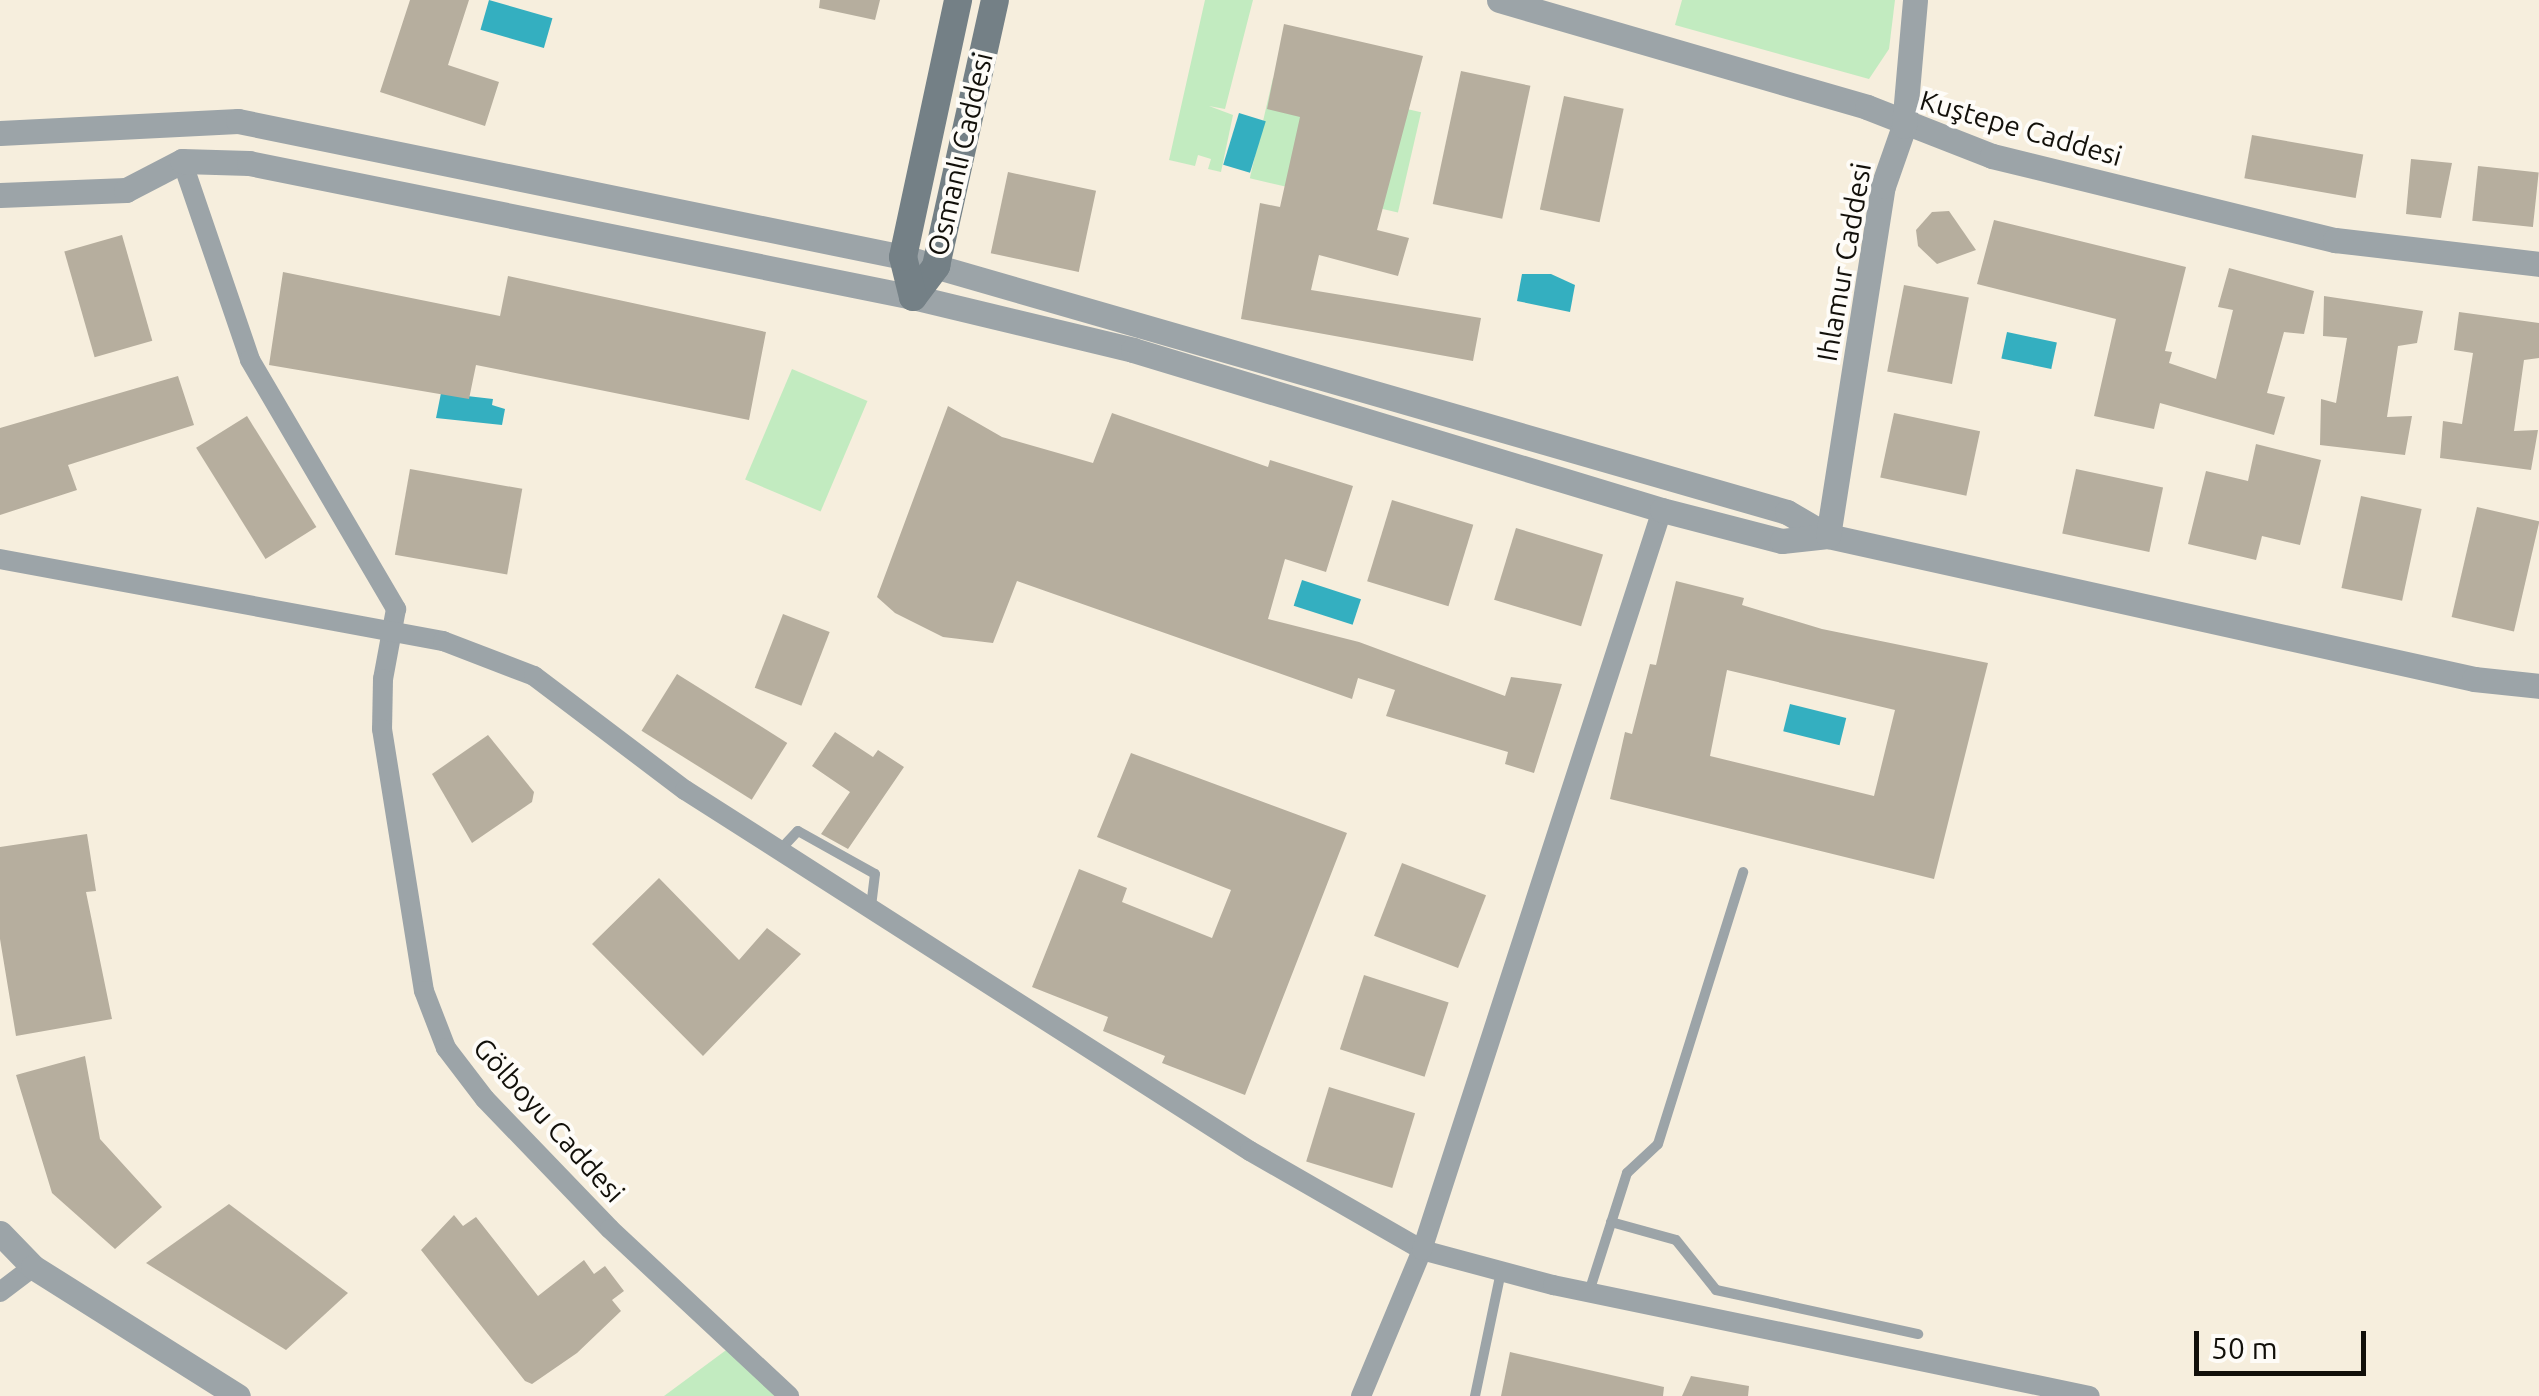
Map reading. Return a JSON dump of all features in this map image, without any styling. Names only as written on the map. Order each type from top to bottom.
[{"type":"main road","name":"Osmanlı Caddesi","points":[[912,297],[902,257],[958,0]]},
{"type":"main road","name":"Osmanlı Caddesi","points":[[912,297],[936,266],[995,0]]},
{"type":"street","name":"Kuştepe Caddesi","points":[[1499,0],[1867,108],[1904,126],[1992,156],[2335,240],[2539,264]]},
{"type":"street","name":"Ihlamur Caddesi","points":[[1828,536],[1884,186],[1904,126],[1915,0]]},
{"type":"street","points":[[0,133],[238,121],[902,257],[1787,512],[1828,536],[2437,671],[2539,686]]},
{"type":"street","points":[[174,124],[182,161]]},
{"type":"street","points":[[0,195],[126,190],[182,161],[249,164],[912,297],[1133,350],[1662,510],[1782,541],[1828,536]]},
{"type":"street","name":"Gölboyu Caddesi","points":[[182,161],[250,360],[396,609],[382,729],[424,991],[446,1048],[485,1099],[610,1229],[789,1396]]},
{"type":"street","points":[[1362,1396],[1422,1250],[1670,478]]},
{"type":"street","points":[[0,559],[443,640],[534,676],[686,790],[1250,1151],[1422,1250],[1589,1292],[2090,1396]]},
{"type":"street","points":[[0,1234],[33,1266],[238,1396]]},
{"type":"street","points":[[0,1292],[33,1266]]},
{"type":"lane","points":[[780,850],[798,830],[875,874],[871,907]]},
{"type":"lane","points":[[1589,1292],[1627,1173],[1658,1144],[1743,872]]},
{"type":"lane","points":[[1611,1222],[1676,1240],[1716,1290],[1918,1334]]},
{"type":"lane","points":[[1475,1396],[1501,1272]]},
{"type":"green space","points":[[1205,0],[1253,0],[1225,109],[1209,106],[1233,115],[1221,172],[1208,169],[1211,159],[1198,155],[1195,166],[1169,160]]},
{"type":"green space","points":[[1682,0],[1895,0],[1889,49],[1869,79],[1675,25]]},
{"type":"green space","points":[[1273,78],[1421,112],[1398,213],[1250,178]]},
{"type":"green space","points":[[792,369],[867,401],[821,512],[745,479]]},
{"type":"green space","points":[[733,1345],[782,1396],[664,1396]]},
{"type":"water","points":[[489,0],[552,18],[544,48],[480,30]]},
{"type":"water","points":[[1239,113],[1266,121],[1250,173],[1223,165]]},
{"type":"water","points":[[1522,274],[1551,274],[1575,285],[1570,312],[1517,301]]},
{"type":"water","points":[[2007,332],[2057,343],[2051,369],[2001,358]]},
{"type":"water","points":[[441,393],[493,399],[492,405],[505,409],[502,425],[436,418]]},
{"type":"water","points":[[1302,580],[1361,599],[1353,625],[1294,606]]},
{"type":"water","points":[[1790,704],[1846,718],[1840,745],[1783,731]]},
{"type":"building","points":[[410,0],[469,0],[448,65],[499,82],[485,126],[380,92]]},
{"type":"building","points":[[820,0],[880,0],[875,20],[819,8]]},
{"type":"building","points":[[1284,24],[1423,56],[1377,230],[1409,238],[1398,276],[1319,255],[1311,290],[1481,318],[1473,361],[1241,319],[1260,203],[1280,207],[1300,117],[1267,109]]},
{"type":"building","points":[[1461,71],[1530,86],[1502,219],[1433,204]]},
{"type":"building","points":[[1564,96],[1624,109],[1600,222],[1540,209]]},
{"type":"building","points":[[2252,135],[2363,155],[2356,198],[2244,178]]},
{"type":"building","points":[[2411,159],[2452,163],[2441,218],[2406,214]]},
{"type":"building","points":[[2478,166],[2539,172],[2533,227],[2472,221]]},
{"type":"building","points":[[1008,172],[1096,191],[1079,272],[991,253]]},
{"type":"building","points":[[1949,211],[1976,250],[1937,264],[1918,246],[1916,230],[1932,212]]},
{"type":"building","points":[[1994,220],[2186,267],[2165,351],[2172,352],[2169,363],[2216,379],[2233,310],[2218,307],[2229,268],[2314,291],[2304,334],[2284,332],[2267,393],[2285,397],[2274,435],[2160,403],[2154,429],[2094,416],[2116,319],[1977,284]]},
{"type":"building","points":[[122,235],[152,341],[95,357],[64,252]]},
{"type":"building","points":[[283,272],[500,316],[508,276],[766,332],[749,420],[476,365],[469,399],[269,365]]},
{"type":"building","points":[[1904,285],[1969,298],[1952,384],[1887,371]]},
{"type":"building","points":[[2324,296],[2423,311],[2417,343],[2398,346],[2387,417],[2412,416],[2405,455],[2320,445],[2321,399],[2336,403],[2347,338],[2323,336]]},
{"type":"building","points":[[2459,312],[2539,323],[2539,358],[2524,360],[2514,431],[2538,430],[2531,470],[2440,458],[2443,421],[2462,424],[2473,353],[2454,350]]},
{"type":"building","points":[[178,376],[194,425],[68,465],[77,490],[0,515],[0,428]]},
{"type":"building","points":[[948,406],[1002,437],[1093,463],[1112,413],[1268,467],[1270,460],[1353,486],[1326,572],[1285,559],[1268,619],[1359,642],[1505,696],[1511,677],[1562,684],[1534,773],[1505,764],[1508,752],[1386,716],[1395,690],[1358,678],[1352,699],[1017,581],[993,643],[943,637],[895,613],[877,597]]},
{"type":"building","points":[[1894,413],[1980,431],[1966,496],[1880,478]]},
{"type":"building","points":[[247,416],[316,527],[266,559],[196,448]]},
{"type":"building","points":[[2256,444],[2321,460],[2300,545],[2262,536],[2256,560],[2188,544],[2206,471],[2248,481]]},
{"type":"building","points":[[410,469],[522,489],[507,574],[395,555]]},
{"type":"building","points":[[2076,469],[2163,488],[2149,552],[2062,534]]},
{"type":"building","points":[[2361,496],[2422,509],[2402,601],[2341,588]]},
{"type":"building","points":[[1392,500],[1473,525],[1448,606],[1367,581]]},
{"type":"building","points":[[2477,507],[2539,521],[2514,632],[2452,617]]},
{"type":"building","points":[[1516,528],[1603,555],[1581,626],[1494,600]]},
{"type":"building","points":[[1676,581],[1744,598],[1742,605],[1822,629],[1988,663],[1934,879],[1610,799],[1625,732],[1632,734],[1650,664],[1656,665]],"holes":[[[1727,670],[1895,710],[1874,796],[1710,756]]]},
{"type":"building","points":[[783,614],[830,632],[801,706],[755,688]]},
{"type":"building","points":[[677,674],[787,743],[752,800],[641,731]]},
{"type":"building","points":[[835,732],[873,757],[878,750],[904,767],[848,849],[821,834],[850,792],[812,766]]},
{"type":"building","points":[[488,735],[534,792],[532,802],[472,843],[432,774]]},
{"type":"building","points":[[1131,753],[1347,833],[1245,1095],[1162,1063],[1165,1056],[1103,1031],[1108,1017],[1032,987],[1079,869],[1127,888],[1122,902],[1212,938],[1231,890],[1097,837]]},
{"type":"building","points":[[87,834],[96,891],[86,892],[112,1019],[16,1036],[0,939],[0,847]]},
{"type":"building","points":[[1402,863],[1486,895],[1458,968],[1374,936]]},
{"type":"building","points":[[659,878],[739,960],[767,928],[801,954],[703,1056],[592,944]]},
{"type":"building","points":[[1364,975],[1449,1003],[1425,1077],[1340,1049]]},
{"type":"building","points":[[85,1056],[100,1139],[162,1207],[115,1249],[52,1193],[16,1075]]},
{"type":"building","points":[[1329,1087],[1415,1113],[1392,1188],[1306,1162]]},
{"type":"building","points":[[229,1204],[348,1293],[286,1350],[146,1263]]},
{"type":"building","points":[[454,1215],[463,1226],[476,1217],[538,1296],[584,1260],[594,1274],[605,1266],[624,1291],[612,1300],[621,1311],[577,1353],[532,1384],[525,1381],[421,1250]]},
{"type":"building","points":[[1510,1352],[1664,1387],[1663,1396],[1501,1396]]},
{"type":"building","points":[[1691,1376],[1749,1386],[1748,1396],[1682,1396]]}]
